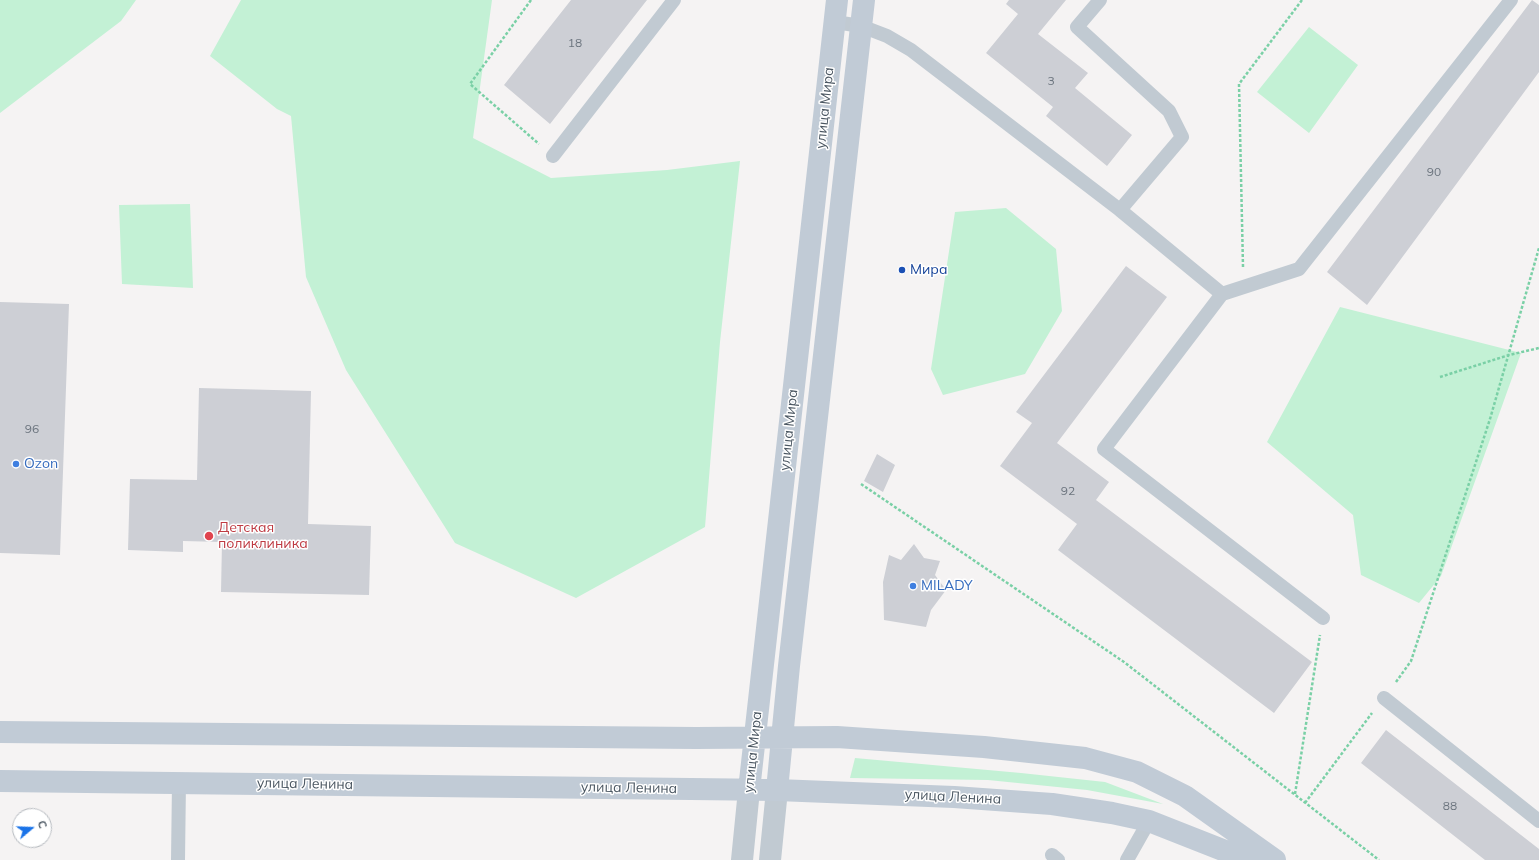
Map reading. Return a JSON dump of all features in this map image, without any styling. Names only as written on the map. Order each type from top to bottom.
[{"type":"main road","name":"улица Мира","points":[[749,790],[837,0]]},
{"type":"main road","name":"улица Мира","points":[[777,790],[789,666],[864,0]]},
{"type":"main road","points":[[0,732],[845,738],[984,747],[1085,758],[1137,772],[1185,796],[1275,860]]},
{"type":"main road","name":"улица Ленина","points":[[0,780],[777,790],[954,797],[1052,804],[1112,813],[1149,822],[1248,860]]},
{"type":"street","name":"улица Мира","points":[[742,860],[749,790]]},
{"type":"street","name":"улица Мира","points":[[770,860],[777,790]]},
{"type":"lane","points":[[553,156],[674,0]]},
{"type":"lane","points":[[1100,0],[1077,27],[1169,111],[1182,137],[1120,210]]},
{"type":"lane","points":[[1323,618],[1104,449],[1222,294],[1299,269],[1511,0]]},
{"type":"lane","points":[[835,22],[861,26],[888,36],[910,50],[1120,210],[1222,294]]},
{"type":"lane","points":[[1384,698],[1539,821]]},
{"type":"lane","points":[[178,860],[179,782]]},
{"type":"lane","points":[[1127,860],[1149,822]]},
{"type":"path","points":[[531,0],[470,84],[553,156]]},
{"type":"path","points":[[1243,287],[1239,84],[1302,0]]},
{"type":"path","points":[[1305,803],[1411,661],[1490,419],[1539,248]]},
{"type":"path","points":[[1440,377],[1509,355],[1539,348]]},
{"type":"path","points":[[861,484],[1124,662],[1379,860]]},
{"type":"path","points":[[1295,795],[1323,618]]},
{"type":"green space","points":[[0,0],[136,0],[121,21],[0,113]]},
{"type":"green space","points":[[241,0],[492,0],[473,138],[551,178],[667,170],[740,161],[720,342],[705,527],[576,598],[455,543],[346,370],[306,277],[291,116],[277,109],[210,56]]},
{"type":"green space","points":[[1309,27],[1358,65],[1309,133],[1257,92]]},
{"type":"green space","points":[[190,204],[193,288],[122,284],[119,205]]},
{"type":"green space","points":[[1006,208],[1056,249],[1062,311],[1025,374],[943,395],[931,369],[955,212]]},
{"type":"green space","points":[[1340,307],[1521,353],[1441,576],[1419,603],[1361,575],[1353,515],[1267,442]]},
{"type":"green space","points":[[855,758],[1105,782],[1163,804],[1087,790],[988,780],[850,778]]},
{"type":"building","points":[[571,0],[647,0],[550,124],[504,85]]},
{"type":"building","points":[[1009,0],[1066,0],[1038,34],[1088,73],[1075,88],[1132,135],[1107,166],[1046,116],[1053,107],[986,53],[1018,14],[1006,4]]},
{"type":"building","points":[[1532,0],[1539,5],[1539,72],[1367,305],[1327,272]]},
{"type":"building","points":[[1126,266],[1167,297],[1057,443],[1109,482],[1096,500],[1312,662],[1274,713],[1058,550],[1077,524],[1000,466],[1032,423],[1016,412]]},
{"type":"building","points":[[0,302],[69,304],[60,555],[0,553]]},
{"type":"building","points":[[199,388],[311,391],[308,524],[371,526],[369,595],[221,592],[222,542],[183,541],[183,552],[128,550],[130,479],[197,480]]},
{"type":"building","points":[[877,454],[895,465],[883,492],[864,481]]},
{"type":"building","name":"МILADY","points":[[914,544],[924,558],[940,561],[935,575],[946,590],[931,610],[926,627],[884,620],[883,582],[889,555],[901,560]]},
{"type":"building","points":[[1386,730],[1539,849],[1539,860],[1485,860],[1361,763]]},
{"type":"place","name":"Мира","points":[[902,270]]},
{"type":"place","name":"Ozon","points":[[16,464]]},
{"type":"place","name":"Детская поликлиника","points":[[209,536]]},
{"type":"place","name":"МILADY","points":[[913,586]]}]
